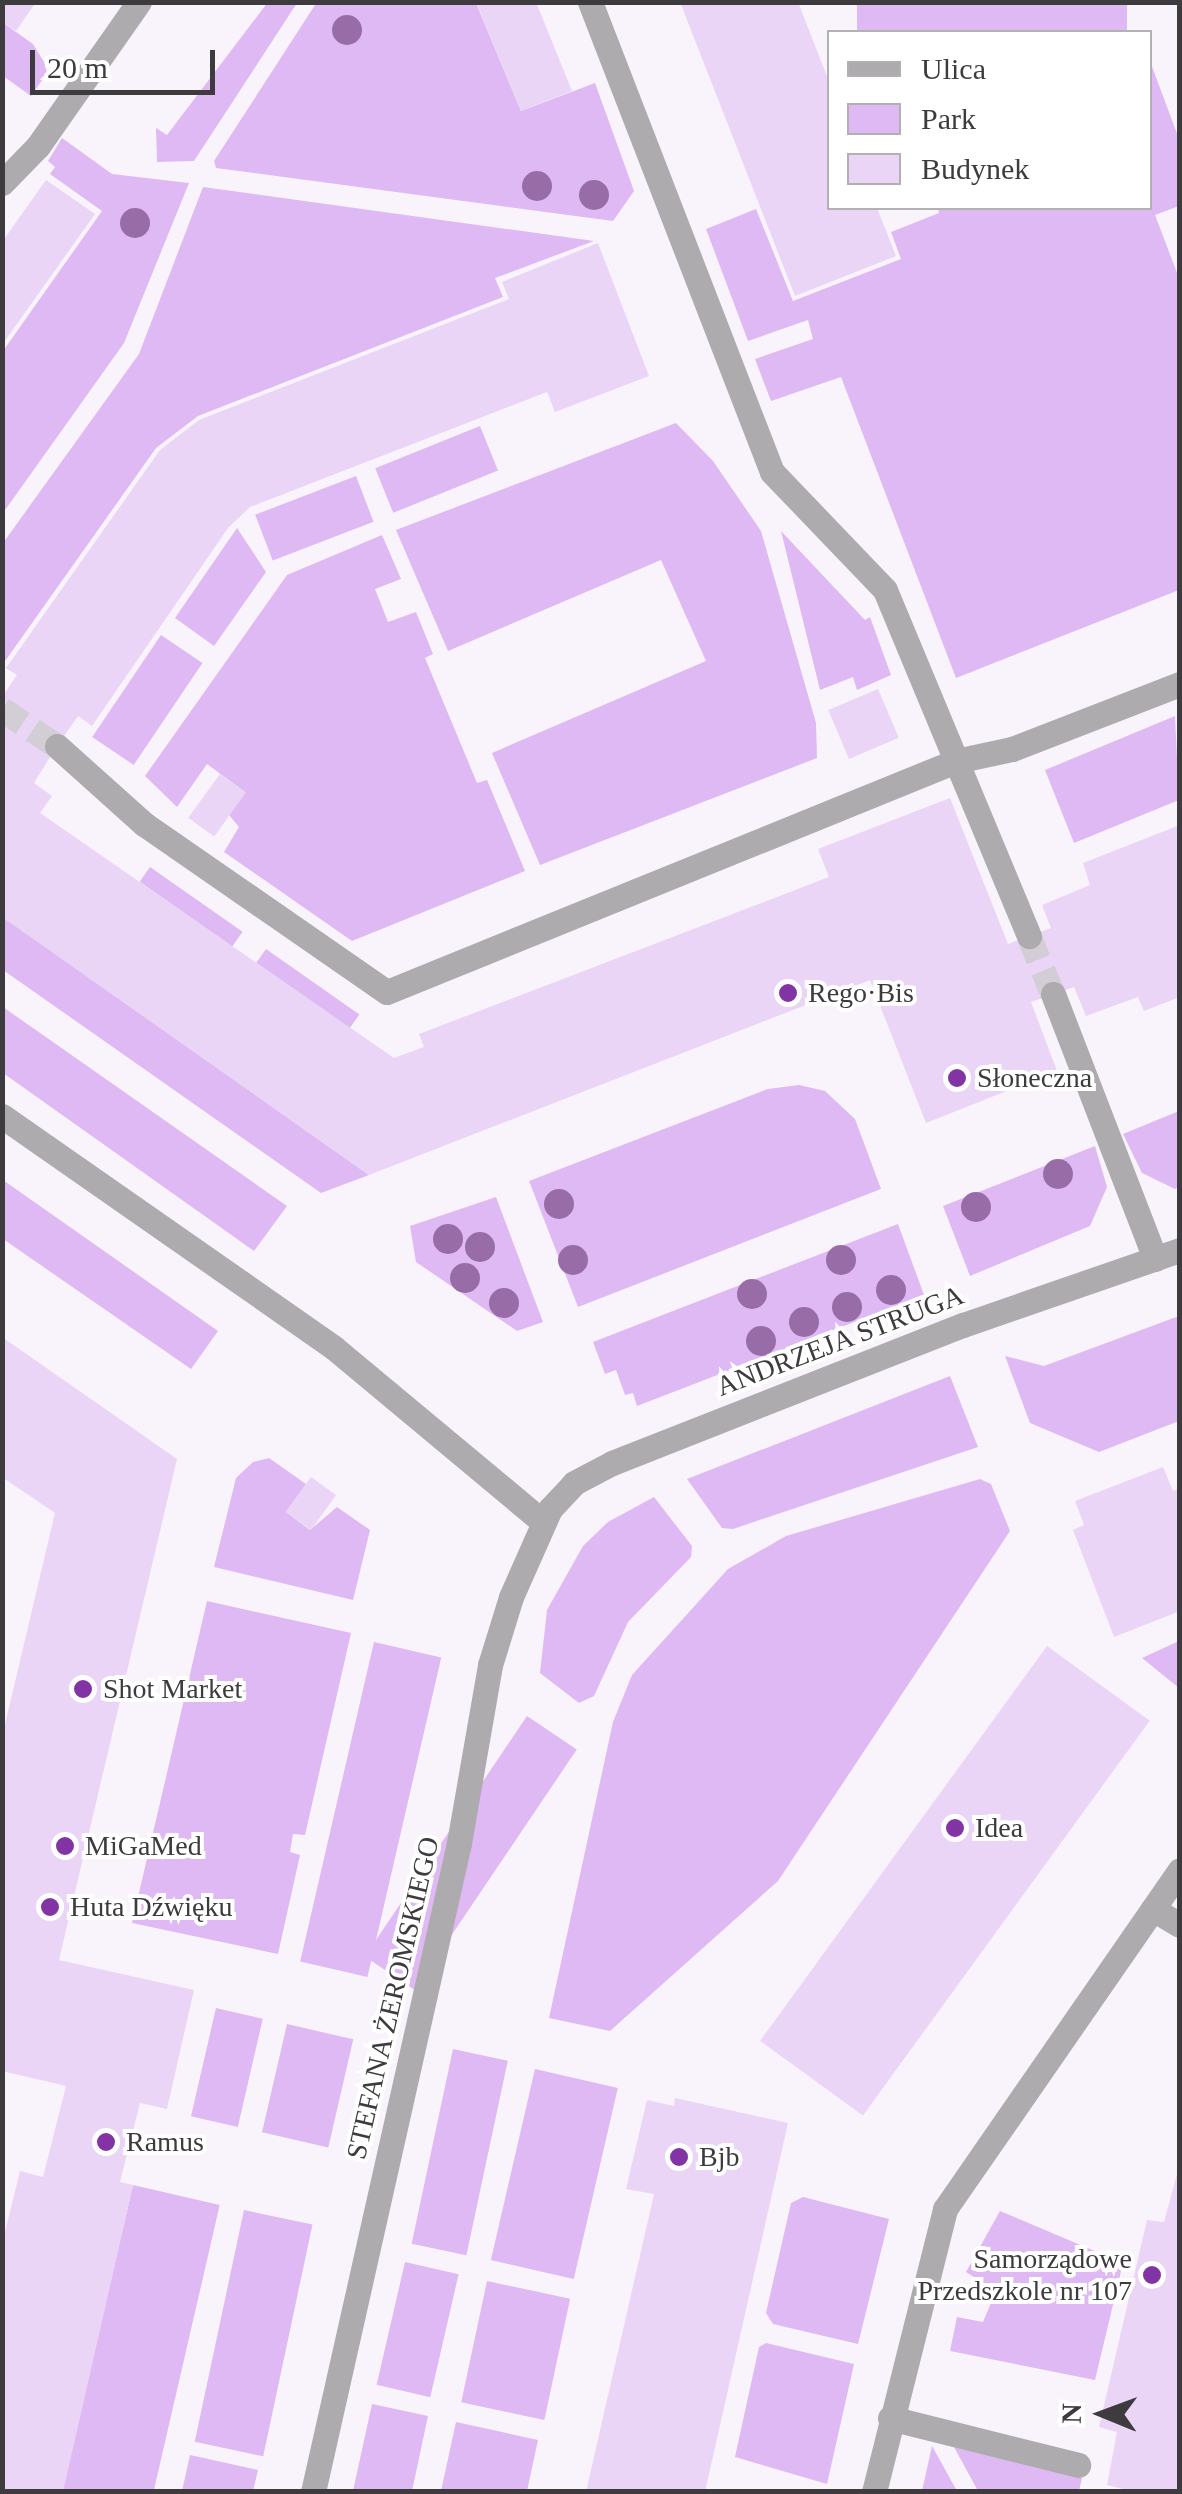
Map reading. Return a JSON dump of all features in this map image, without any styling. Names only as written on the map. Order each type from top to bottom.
[{"type":"street","points":[[3,182],[38,146],[139,2]]},
{"type":"street","points":[[590,2],[772,472],[885,590],[1029,936]]},
{"type":"street","points":[[57,746],[144,824],[387,992],[956,761],[1012,749],[1180,684]]},
{"type":"street","points":[[1052,994],[1155,1259]]},
{"type":"street","points":[[2,1116],[332,1347],[543,1522]]},
{"type":"street","name":"ANDRZEJA STRUGA","points":[[543,1522],[574,1483],[612,1463],[963,1324],[1180,1250]]},
{"type":"street","name":"STEFANA ŻEROMSKIEGO","points":[[313,2492],[459,1843],[490,1666],[543,1522]]},
{"type":"street","points":[[874,2492],[945,2209],[1180,1870]]},
{"type":"street","points":[[1152,1910],[1180,1925]]},
{"type":"street","points":[[890,2418],[1078,2464]]},
{"type":"green space","points":[[268,2],[297,3],[194,161],[157,162],[156,128],[167,135]]},
{"type":"green space","points":[[476,3],[521,111],[595,83],[634,191],[613,221],[216,168],[214,161],[315,5]]},
{"type":"green space","points":[[857,3],[1127,3],[1127,30],[857,30]]},
{"type":"green space","points":[[2,22],[33,44],[44,62],[47,73],[31,96],[3,76]]},
{"type":"green space","points":[[1152,66],[1179,139],[1179,206],[1155,215],[1179,278],[1179,590],[956,678],[841,377],[771,401],[755,359],[813,339],[808,320],[748,341],[706,229],[756,209],[793,301],[901,259],[891,232],[938,210],[1152,210]]},
{"type":"green space","points":[[62,138],[112,174],[189,183],[124,343],[3,513],[3,351],[102,211],[50,174],[55,167],[48,161]]},
{"type":"green space","points":[[203,187],[594,241],[495,278],[503,297],[198,416],[156,448],[3,664],[3,543],[139,354]]},
{"type":"green space","points":[[676,423],[713,461],[761,531],[816,723],[817,758],[540,865],[492,753],[706,661],[661,560],[448,651],[396,530]]},
{"type":"green space","points":[[480,426],[498,471],[393,513],[375,468]]},
{"type":"green space","points":[[356,476],[374,522],[273,560],[255,515]]},
{"type":"green space","points":[[237,528],[266,572],[214,646],[175,618]]},
{"type":"green space","points":[[781,531],[865,620],[870,617],[891,675],[857,690],[853,677],[820,690]]},
{"type":"green space","points":[[382,535],[401,579],[375,589],[388,622],[416,612],[433,654],[425,658],[477,783],[487,780],[525,871],[352,941],[224,852],[239,827],[229,815],[245,792],[207,764],[177,807],[145,776],[287,575]]},
{"type":"green space","points":[[161,635],[202,663],[134,765],[92,737]]},
{"type":"green space","points":[[1175,716],[1179,800],[1074,843],[1045,770]]},
{"type":"green space","points":[[150,867],[243,932],[232,947],[140,882]]},
{"type":"green space","points":[[3,917],[369,1175],[321,1193],[3,970]]},
{"type":"green space","points":[[266,949],[359,1014],[350,1028],[256,963]]},
{"type":"green space","points":[[3,1007],[287,1206],[254,1251],[3,1073]]},
{"type":"green space","points":[[799,1085],[825,1091],[855,1119],[881,1189],[578,1307],[529,1181],[768,1089]]},
{"type":"green space","points":[[1179,1111],[1179,1187],[1175,1189],[1142,1173],[1123,1134]]},
{"type":"green space","points":[[1095,1146],[1107,1187],[1090,1226],[970,1276],[943,1206]]},
{"type":"green space","points":[[3,1180],[218,1331],[191,1369],[3,1239]]},
{"type":"green space","points":[[496,1197],[543,1322],[517,1331],[416,1262],[410,1226]]},
{"type":"green space","points":[[898,1224],[924,1295],[637,1406],[633,1393],[625,1395],[616,1370],[605,1374],[593,1342]]},
{"type":"green space","points":[[1179,1316],[1179,1421],[1099,1452],[1030,1423],[1005,1356],[1044,1366]]},
{"type":"green space","points":[[950,1376],[978,1447],[733,1529],[722,1528],[687,1479]]},
{"type":"green space","points":[[269,1458],[306,1484],[286,1512],[310,1530],[337,1507],[370,1530],[353,1600],[214,1567],[236,1478],[253,1462]]},
{"type":"green space","points":[[980,1479],[991,1484],[1010,1531],[778,1881],[610,2031],[549,2018],[613,1722],[632,1675],[728,1569],[786,1536]]},
{"type":"green space","points":[[654,1497],[692,1546],[691,1557],[628,1622],[594,1696],[579,1703],[540,1673],[547,1610],[583,1546],[608,1522]]},
{"type":"green space","points":[[207,1601],[351,1633],[305,1835],[293,1834],[290,1852],[300,1855],[278,1954],[132,1923]]},
{"type":"green space","points":[[1180,1641],[1179,1688],[1142,1658]]},
{"type":"green space","points":[[374,1642],[441,1658],[367,1977],[300,1962]]},
{"type":"green space","points":[[527,1716],[577,1750],[415,1990],[365,1956]]},
{"type":"green space","points":[[216,2008],[263,2019],[238,2127],[191,2116]]},
{"type":"green space","points":[[287,2024],[353,2039],[328,2147],[262,2132]]},
{"type":"green space","points":[[453,2049],[508,2061],[466,2255],[412,2244]]},
{"type":"green space","points":[[535,2069],[618,2088],[574,2279],[491,2260]]},
{"type":"green space","points":[[133,2185],[220,2205],[153,2492],[62,2492]]},
{"type":"green space","points":[[803,2197],[889,2219],[858,2344],[773,2324],[766,2313],[791,2203]]},
{"type":"green space","points":[[244,2210],[312,2225],[263,2456],[195,2442]]},
{"type":"green space","points":[[1000,2211],[1123,2263],[1095,2380],[950,2351],[957,2317],[983,2322],[996,2291],[966,2272]]},
{"type":"green space","points":[[405,2262],[459,2274],[430,2397],[377,2385]]},
{"type":"green space","points":[[487,2281],[570,2299],[544,2420],[461,2402]]},
{"type":"green space","points":[[766,2343],[854,2364],[827,2484],[735,2457],[759,2347]]},
{"type":"green space","points":[[372,2404],[428,2416],[412,2491],[353,2491]]},
{"type":"green space","points":[[456,2422],[538,2440],[527,2491],[441,2491]]},
{"type":"green space","points":[[932,2446],[957,2491],[922,2491]]},
{"type":"green space","points":[[954,2447],[1082,2478],[1079,2491],[978,2491]]},
{"type":"green space","points":[[190,2455],[258,2470],[253,2491],[182,2491]]},
{"type":"building","points":[[2,2],[36,2],[16,31],[2,22]]},
{"type":"building","points":[[476,2],[536,2],[572,91],[521,111]]},
{"type":"building","points":[[680,2],[798,2],[827,76],[827,210],[878,210],[896,256],[795,296]]},
{"type":"building","points":[[46,180],[95,214],[2,345],[2,242]]},
{"type":"building","points":[[598,243],[649,376],[555,412],[547,392],[250,507],[228,528],[92,726],[78,716],[57,746],[34,783],[52,796],[40,813],[394,1058],[424,1047],[419,1034],[829,877],[818,849],[950,798],[1008,944],[1051,928],[1042,905],[1090,885],[1083,863],[1180,825],[1180,997],[1144,1011],[1138,997],[1086,1016],[1074,987],[1031,1002],[1057,1071],[926,1123],[870,980],[369,1175],[2,917],[2,697],[17,675],[6,668],[160,450],[199,420],[509,299],[502,282]]},
{"type":"building","points":[[878,689],[899,738],[849,759],[828,710]]},
{"type":"building","points":[[220,774],[246,793],[214,836],[188,818]]},
{"type":"building","points":[[2,1337],[177,1459],[59,1960],[194,1990],[167,2109],[140,2103],[120,2182],[133,2185],[63,2492],[2,2492],[2,2244],[20,2171],[43,2177],[66,2086],[2,2071],[2,1737],[55,1513],[2,1477]]},
{"type":"building","points":[[1163,1467],[1173,1491],[1180,1488],[1180,1611],[1114,1637],[1073,1530],[1084,1525],[1075,1501]]},
{"type":"building","points":[[311,1477],[336,1495],[311,1530],[286,1512]]},
{"type":"building","points":[[1047,1646],[1150,1721],[863,2115],[760,2041]]},
{"type":"building","points":[[675,2098],[788,2123],[705,2492],[586,2492],[654,2194],[626,2189],[647,2100],[674,2106]]},
{"type":"building","name":"Samorządowe Przedszkole nr 107","points":[[1180,2163],[1180,2492],[1136,2492],[1107,2485],[1117,2432],[1099,2427],[1147,2220],[1164,2222]]},
{"type":"tunnel","points":[[2,709],[57,746]]},
{"type":"tunnel","points":[[1029,936],[1053,994]]},
{"type":"place","name":"Rego·Bis","points":[[788,993]]},
{"type":"place","name":"Słoneczna","points":[[957,1078]]},
{"type":"place","name":"Shot Market","points":[[83,1689]]},
{"type":"place","name":"Idea","points":[[955,1828]]},
{"type":"place","name":"MiGaMed","points":[[65,1846]]},
{"type":"place","name":"Huta Dźwięku","points":[[50,1907]]},
{"type":"place","name":"Ramus","points":[[106,2142]]},
{"type":"place","name":"Bjb","points":[[679,2157]]},
{"type":"place","name":"Samorządowe Przedszkole nr 107","points":[[1152,2275]]}]
